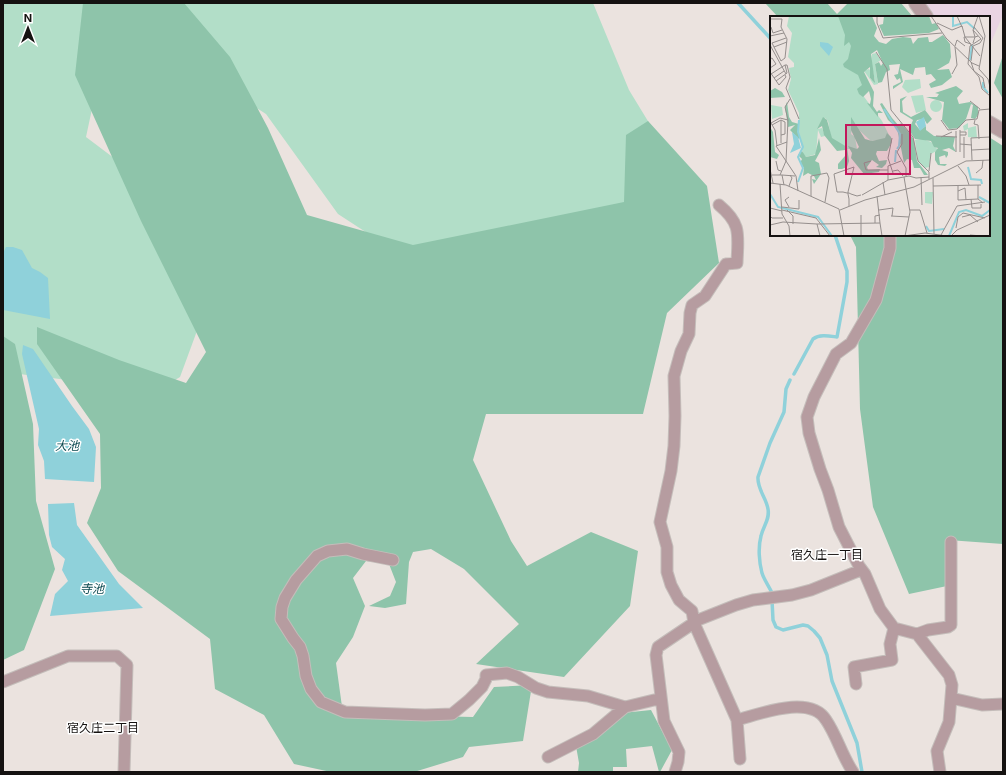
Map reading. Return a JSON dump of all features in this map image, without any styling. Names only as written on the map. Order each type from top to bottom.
[{"type":"street","points":[[916,3],[925,16]]},
{"type":"street","points":[[990,124],[1003,131]]},
{"type":"street","points":[[719,205],[734,221],[738,231],[737,263],[726,264],[705,296],[692,305],[689,334],[681,351],[674,376],[674,446],[671,471],[660,522],[667,547],[668,577],[679,600],[692,611],[694,623],[736,720],[740,759]]},
{"type":"street","points":[[890,236],[890,248],[876,300],[852,343],[836,354],[814,397],[807,417],[809,432],[839,528],[861,570],[865,574],[880,609],[894,628],[917,634],[928,630],[948,627],[950,625],[951,542]]},
{"type":"street","points":[[393,560],[347,549],[328,551],[318,556],[296,580],[285,598],[282,607],[281,619],[300,647],[304,656],[306,676],[311,689],[321,702],[345,712],[425,715],[452,714],[482,687],[486,679],[486,675],[507,673],[518,677],[536,688],[548,692],[575,693],[625,707]]},
{"type":"street","points":[[675,772],[679,752],[664,721],[656,655],[658,647],[698,620],[748,601],[798,593],[822,586],[861,570]]},
{"type":"street","points":[[856,684],[854,667],[892,660],[890,644],[894,628]]},
{"type":"street","points":[[917,634],[949,674],[952,685],[949,722],[937,751],[940,772]]},
{"type":"street","points":[[3,682],[68,656],[117,656],[127,665],[124,772]]},
{"type":"street","points":[[951,698],[982,705],[1003,704]]},
{"type":"street","points":[[548,757],[593,734],[625,707],[654,700],[661,700]]},
{"type":"street","points":[[736,720],[791,707],[805,707],[820,712],[826,720],[847,762],[854,772]]},
{"type":"shaded area","points":[[924,3],[1003,3],[1003,15],[990,45],[990,16],[934,16]]},
{"type":"green space","points":[[3,3],[593,3],[629,90],[707,218],[398,253],[338,214],[266,114],[212,79],[102,62],[86,137],[151,186],[201,320],[180,377],[157,391],[3,372]]},
{"type":"green space","points":[[83,3],[184,3],[230,57],[268,128],[307,215],[413,245],[624,202],[626,135],[648,121],[707,186],[719,263],[667,313],[643,414],[486,414],[473,460],[511,541],[527,566],[591,532],[638,551],[630,606],[564,677],[476,664],[519,624],[464,569],[431,549],[413,552],[409,562],[406,604],[385,608],[369,606],[390,596],[396,582],[389,564],[366,561],[353,578],[365,606],[353,637],[336,663],[343,714],[473,717],[494,687],[532,685],[523,741],[469,747],[463,757],[414,772],[331,772],[294,764],[264,715],[215,689],[210,639],[118,571],[87,523],[101,488],[100,434],[37,344],[37,327],[119,360],[186,383],[206,352],[141,221],[75,75]]},
{"type":"green space","points":[[765,3],[827,3],[837,14],[848,3],[901,3],[912,16],[777,16]]},
{"type":"green space","points":[[1003,55],[1003,99],[994,83]]},
{"type":"green space","points":[[990,138],[1003,146],[1003,544],[948,540],[947,586],[909,594],[873,507],[860,409],[856,247],[850,236],[990,236]]},
{"type":"green space","points":[[3,336],[15,344],[33,424],[36,501],[55,569],[24,650],[3,660]]},
{"type":"green space","points":[[651,710],[672,750],[660,772],[652,746],[626,749],[627,767],[613,767],[613,772],[578,772],[579,763],[576,746],[622,713]]},
{"type":"water","points":[[6,247],[13,247],[22,250],[32,268],[48,278],[50,319],[3,310],[3,253]]},
{"type":"water","name":"大池","points":[[23,345],[33,349],[89,429],[96,447],[94,482],[45,479],[44,461],[38,445],[39,429],[22,354]]},
{"type":"water","name":"寺池","points":[[74,503],[77,525],[119,584],[143,608],[50,616],[55,594],[68,581],[62,570],[65,559],[52,547],[49,535],[48,504]]},
{"type":"waterway","points":[[738,3],[770,38]]},
{"type":"waterway","points":[[794,374],[813,339],[822,336],[837,337],[847,282],[847,271],[835,236]]},
{"type":"waterway","points":[[772,593],[761,569],[759,550],[760,540],[767,520],[768,509],[759,485],[758,477],[770,443],[784,412],[786,389],[790,380]]},
{"type":"waterway","points":[[772,600],[773,620],[776,627],[783,630],[803,625],[808,626],[820,638],[827,655],[832,681],[857,743],[862,772]]},
{"type":"district","name":"宿久庄一丁目","points":[[827,554]]},
{"type":"district","name":"宿久庄二丁目","points":[[103,727]]}]
